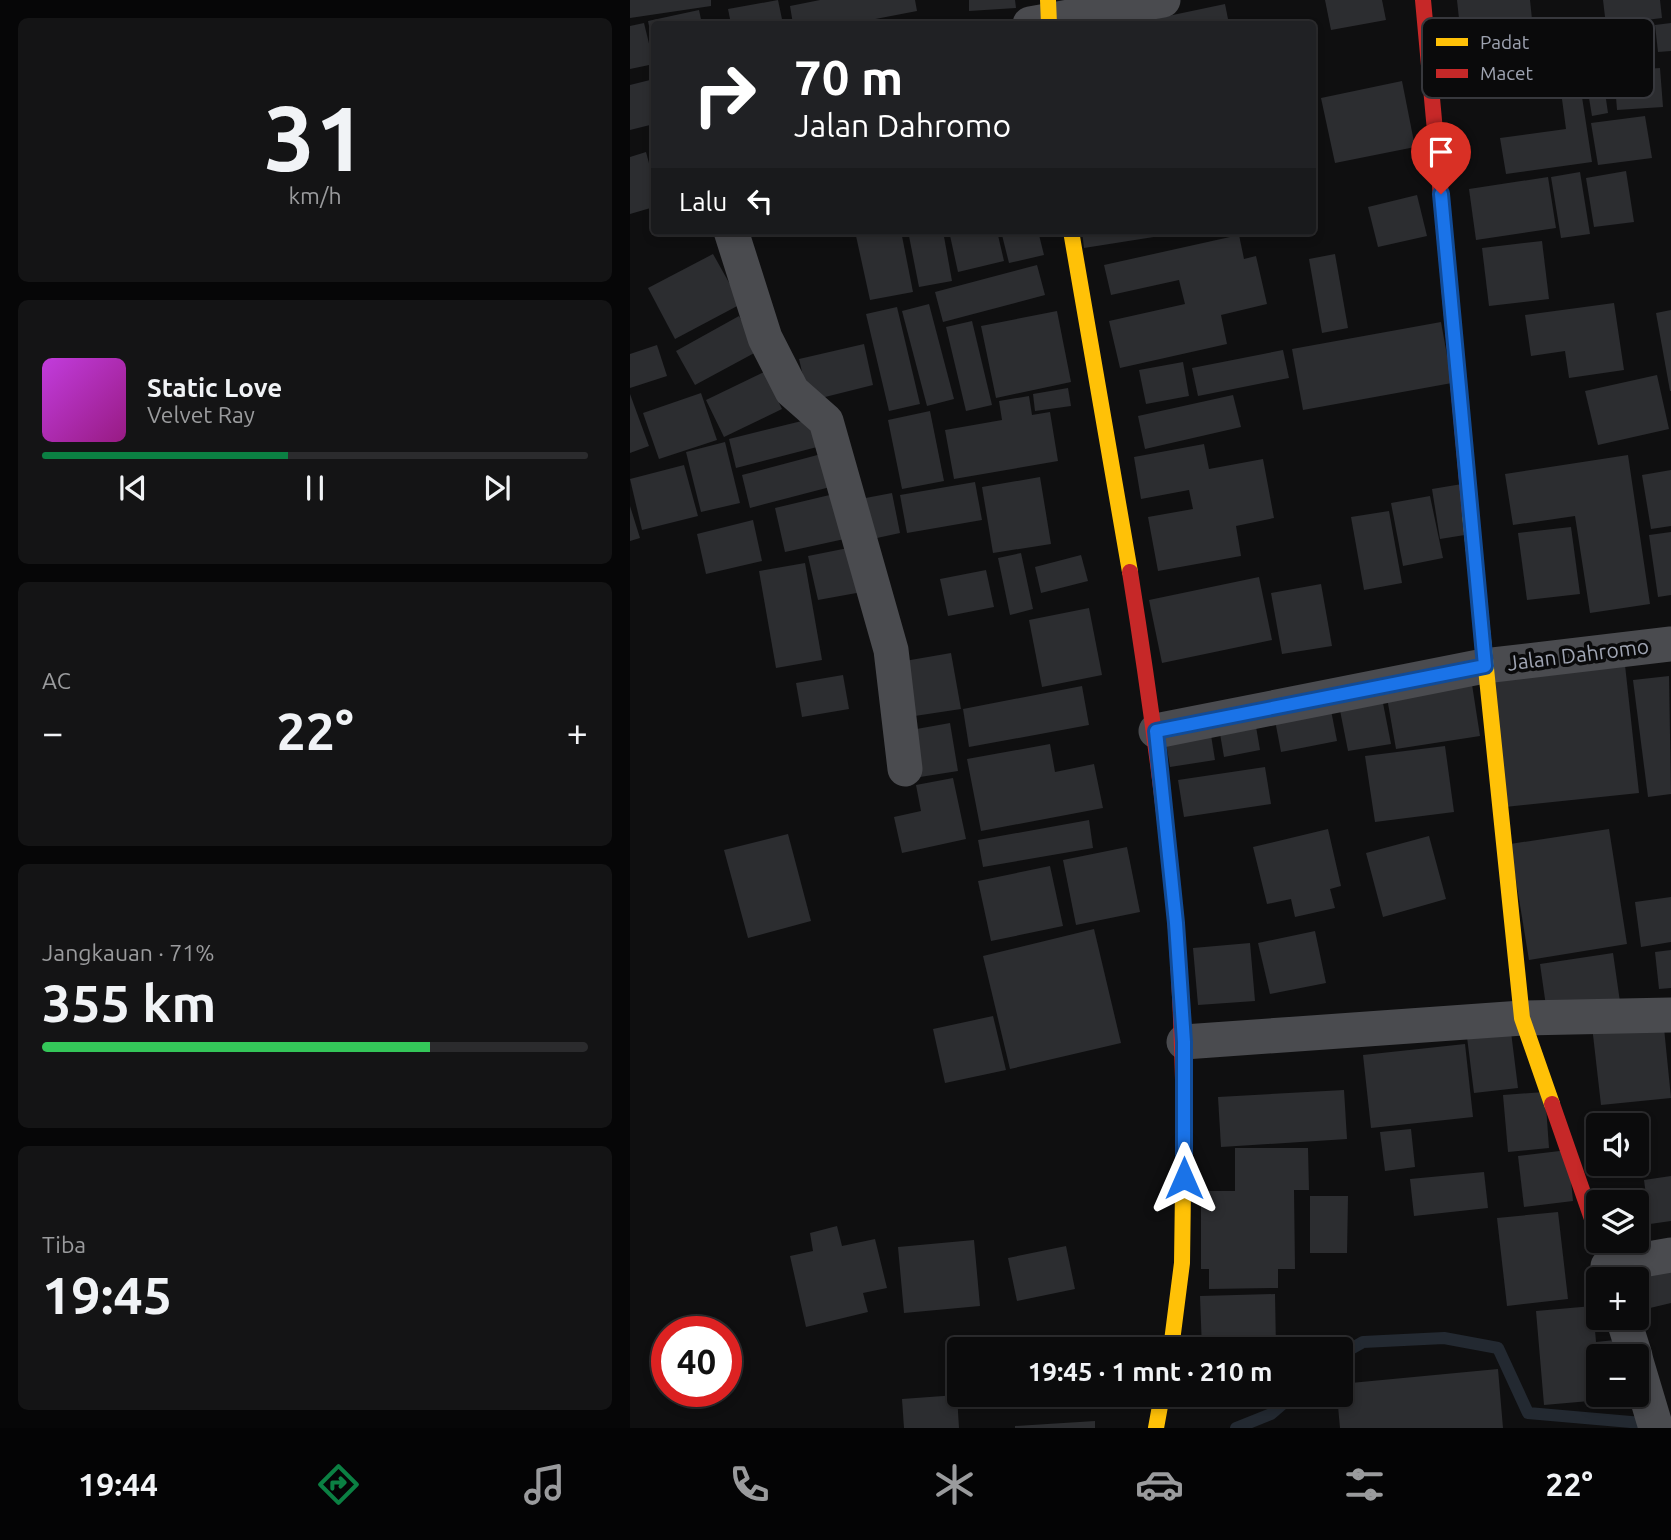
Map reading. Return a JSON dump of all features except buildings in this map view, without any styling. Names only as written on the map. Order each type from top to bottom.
[{"type":"street","points":[[1044,17],[1163,0]]},
{"type":"street","points":[[1423,0],[1425,18]]},
{"type":"street","points":[[1432,98],[1485,666],[1522,1018],[1604,1256],[1671,1255]]},
{"type":"street","points":[[732,235],[765,338],[792,391],[810,410],[826,421],[891,650],[905,769]]},
{"type":"street","points":[[1072,235],[1156,731],[1176,923],[1184,1042],[1184,1178],[1177,1317],[1173,1337]]},
{"type":"street","name":"Jalan Dahromo","points":[[1156,731],[1485,666],[1671,644]]},
{"type":"street","points":[[1184,1042],[1522,1018],[1671,1015]]},
{"type":"street","points":[[1649,1405],[1656,1428]]},
{"type":"street","points":[[1156,1428],[1160,1407]]},
{"type":"waterway","points":[[1353,1348],[1363,1342],[1444,1338],[1498,1348],[1528,1413],[1642,1423]]},
{"type":"waterway","points":[[1236,1428],[1271,1414],[1279,1407]]},
{"type":"traffic: slow","points":[[1048,0],[1049,21]]},
{"type":"traffic: slow","points":[[1072,235],[1130,572]]},
{"type":"traffic: slow","points":[[1470,513],[1522,1018],[1552,1104]]},
{"type":"traffic: slow","points":[[1173,1337],[1182,1263],[1184,1115]]},
{"type":"traffic: slow","points":[[1156,1428],[1160,1407]]},
{"type":"traffic: jam","points":[[1423,0],[1425,18]]},
{"type":"traffic: jam","points":[[1432,98],[1470,513]]},
{"type":"traffic: jam","points":[[1130,572],[1154,732],[1173,893],[1184,1115]]},
{"type":"traffic: jam","points":[[1552,1104],[1586,1202]]},
{"type":"route","points":[[1184,1178],[1184,1042],[1176,923],[1156,731],[1485,666],[1441,194]]}]
